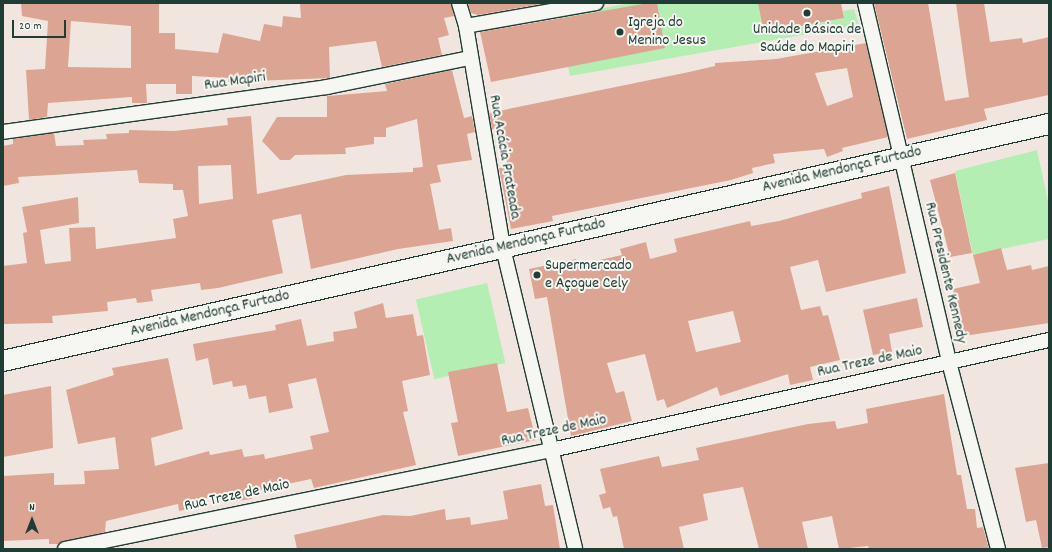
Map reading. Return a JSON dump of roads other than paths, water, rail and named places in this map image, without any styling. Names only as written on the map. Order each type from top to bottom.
[{"type":"street","name":"Rua Acácia Prateada","points":[[459,3],[466,26],[502,248],[575,549]]},
{"type":"street","points":[[466,26],[596,3]]},
{"type":"street","name":"Rua Presidente Kennedy","points":[[865,3],[948,362],[998,549]]},
{"type":"street","name":"Rua Mapiri","points":[[3,132],[327,87],[470,58]]},
{"type":"street","name":"Avenida Mendonça Furtado","points":[[3,361],[900,156],[1049,124]]},
{"type":"street","name":"Rua Treze de Maio","points":[[65,549],[551,450],[1049,340]]},
{"type":"place","name":"Unidade Básica de Saúde do Mapiri","points":[[807,13]]},
{"type":"place","name":"Igreja do Menino Jesus","points":[[620,32]]},
{"type":"place","name":"Supermercado e Açogue Cely","points":[[537,275]]}]
